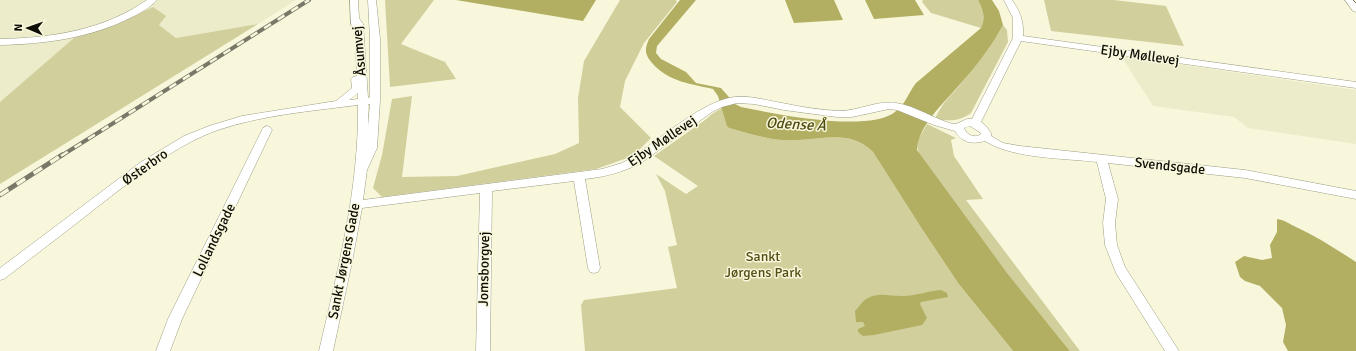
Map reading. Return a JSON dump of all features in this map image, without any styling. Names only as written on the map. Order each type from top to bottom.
[{"type":"street","points":[[0,42],[37,41],[57,38],[93,29],[122,18],[154,0]]},
{"type":"street","name":"Åsumvej","points":[[354,0],[355,18],[359,24],[363,100]]},
{"type":"street","name":"Åsumvej","points":[[372,0],[375,39],[375,98]]},
{"type":"street","points":[[975,123],[1018,38],[1020,26],[1018,18],[1014,8],[1008,0]]},
{"type":"street","points":[[1349,0],[1356,9]]},
{"type":"street","points":[[341,101],[357,89],[355,18]]},
{"type":"street","name":"Ejby Møllevej","points":[[1018,38],[1356,85]]},
{"type":"street","name":"Østerbro","points":[[0,276],[145,165],[188,139],[213,128],[242,119],[375,98]]},
{"type":"street","name":"Sankt Jørgens Gade","points":[[361,171],[372,148],[375,98]]},
{"type":"street","name":"Ejby Møllevej","points":[[356,205],[602,173],[631,163],[719,103],[735,99],[751,99],[783,107],[845,114],[861,112],[881,106],[898,107],[932,121],[959,128]]},
{"type":"street","name":"Østerbro","points":[[314,107],[341,101],[363,100]]},
{"type":"street","name":"Sankt Jørgens Gade","points":[[326,351],[356,205],[361,171],[363,100]]},
{"type":"street","points":[[965,123],[975,123],[984,128],[986,133],[985,137],[977,140],[963,136],[959,128],[961,125],[965,123]]},
{"type":"street","name":"Lollandsgade","points":[[163,351],[175,319],[267,130]]},
{"type":"street","name":"Svendsgade","points":[[985,137],[992,142],[1009,148],[1245,174],[1356,195]]},
{"type":"street","points":[[1102,159],[1112,199],[1109,223],[1111,245],[1120,269],[1172,351]]},
{"type":"street","points":[[579,176],[594,268]]},
{"type":"street","name":"Jomsborgvej","points":[[483,351],[486,188]]},
{"type":"shaded area","points":[[0,0],[296,0],[258,24],[176,38],[158,25],[0,102]]},
{"type":"shaded area","points":[[1121,56],[1356,90],[1356,144],[1248,128],[1234,117],[1153,106]]},
{"type":"green space","points":[[385,0],[434,0],[401,44],[445,62],[456,79],[390,87]]},
{"type":"green space","points":[[620,0],[676,0],[677,2],[644,43],[625,81],[620,107],[651,138],[633,156],[596,169],[382,197],[373,188],[382,155],[392,99],[412,96],[402,177],[457,176],[555,154],[579,143],[578,98],[584,61]]},
{"type":"green space","points":[[923,0],[978,0],[983,14],[981,28],[931,13],[922,2]]},
{"type":"green space","points":[[1044,0],[1114,0],[1166,6],[1184,46],[1051,31]]},
{"type":"green space","points":[[153,7],[166,16],[159,25],[176,38],[258,24],[0,184],[0,102],[74,38],[117,24]]},
{"type":"green space","points":[[1003,25],[1007,30],[1008,42],[971,113],[967,116],[954,120],[935,119],[944,103],[990,47]]},
{"type":"green space","name":"Sankt Jørgens Park","points":[[722,108],[729,128],[763,137],[783,140],[831,137],[842,138],[863,144],[873,152],[958,283],[1013,351],[585,351],[581,305],[584,300],[677,288],[668,247],[677,245],[665,191],[656,174],[686,194],[698,186],[654,156]]},
{"type":"green space","points":[[927,124],[956,138],[951,140],[954,156],[983,199],[966,200],[1080,351],[1070,351],[1024,295],[921,157],[918,152],[917,143]]},
{"type":"water","points":[[456,0],[596,0],[583,21]]},
{"type":"water","name":"Odense Å","points":[[680,0],[696,0],[657,46],[656,53],[661,59],[686,72],[696,83],[721,88],[735,104],[741,107],[776,114],[821,120],[864,121],[882,118],[899,109],[916,83],[981,28],[983,14],[978,0],[992,0],[999,11],[1003,25],[979,62],[927,123],[922,132],[917,150],[1007,273],[1070,351],[1013,351],[958,283],[873,152],[863,144],[853,140],[831,137],[795,140],[776,139],[756,136],[729,128],[727,126],[718,96],[713,89],[673,79],[659,70],[648,58],[646,46],[649,39]]},
{"type":"water","points":[[785,0],[834,0],[843,20],[794,23]]},
{"type":"water","points":[[865,0],[915,0],[924,15],[874,19]]},
{"type":"water","points":[[1277,219],[1310,234],[1356,262],[1356,351],[1288,351],[1283,342],[1286,325],[1282,308],[1260,286],[1245,281],[1240,277],[1235,262],[1244,256],[1262,260],[1272,258],[1270,245],[1277,232]]},
{"type":"water","points":[[941,290],[947,293],[948,297],[921,302],[920,304],[927,318],[922,325],[874,335],[863,336],[858,332],[858,329],[865,326],[863,322],[856,322],[855,311],[866,299],[876,295],[907,296]]},
{"type":"tram line","points":[[1353,0],[1356,3]]},
{"type":"railway","points":[[61,156],[309,0]]},
{"type":"railway","points":[[0,195],[62,155]]}]
